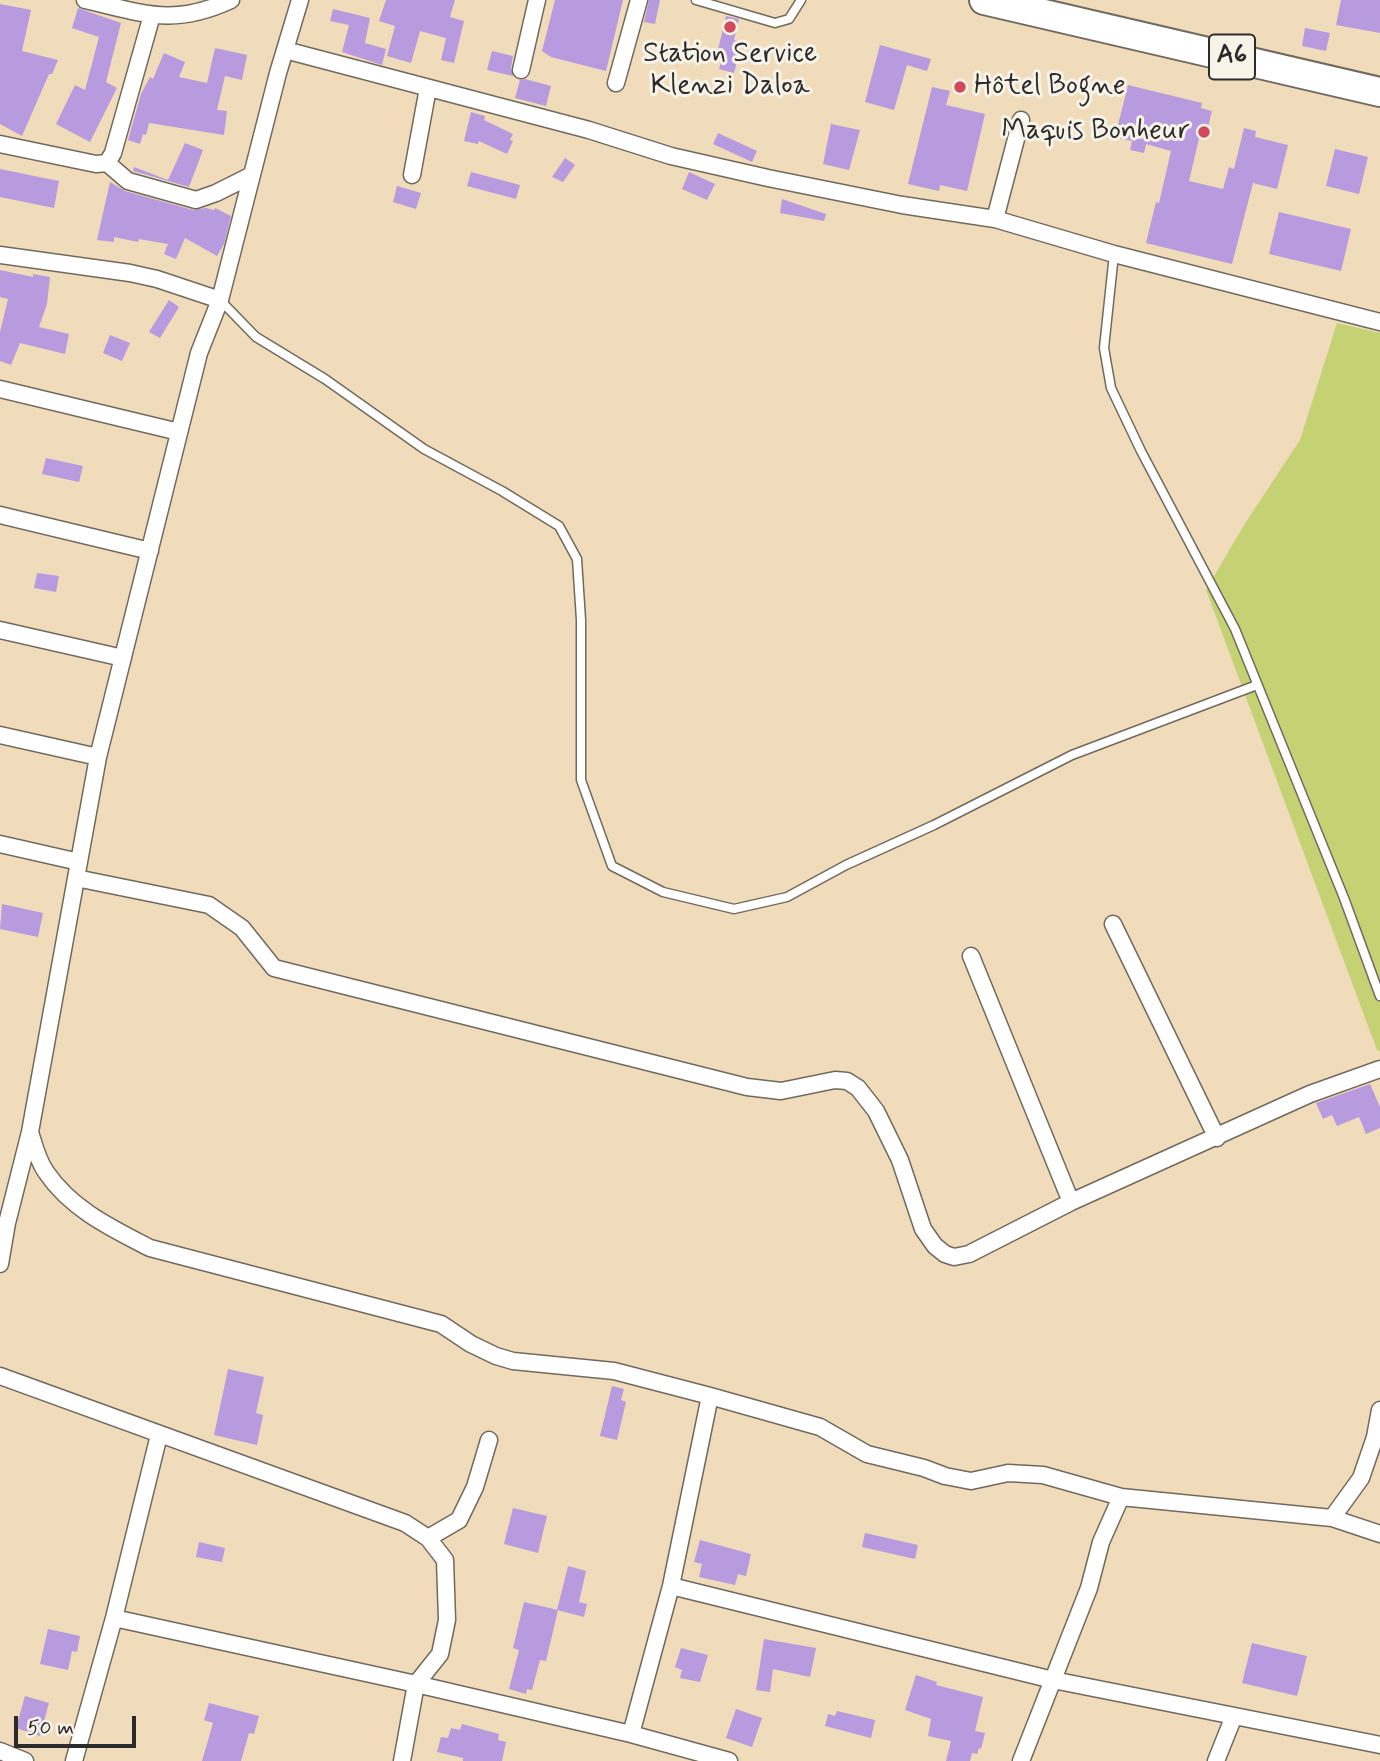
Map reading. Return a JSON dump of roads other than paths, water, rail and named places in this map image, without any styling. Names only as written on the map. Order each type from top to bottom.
[{"type":"highway","name":"A6","points":[[984,0],[1380,92]]},
{"type":"street","points":[[85,0],[173,17],[192,15],[231,0]]},
{"type":"street","points":[[0,1264],[4,1222],[30,1132],[98,757],[199,354],[220,300],[300,0]]},
{"type":"street","points":[[521,70],[537,0]]},
{"type":"street","points":[[616,83],[639,0]]},
{"type":"street","points":[[107,163],[113,153],[152,15]]},
{"type":"street","points":[[285,50],[589,130],[671,156],[902,205],[995,219],[1114,254],[1380,322]]},
{"type":"street","points":[[412,174],[428,88]]},
{"type":"street","points":[[995,219],[1021,120]]},
{"type":"street","points":[[0,144],[96,164],[107,163],[128,181],[196,200],[252,175]]},
{"type":"street","points":[[0,254],[130,273],[220,300]]},
{"type":"street","points":[[0,389],[179,432]]},
{"type":"street","points":[[0,515],[150,551]]},
{"type":"street","points":[[0,630],[123,658]]},
{"type":"street","points":[[0,734],[98,757]]},
{"type":"street","points":[[0,844],[78,870],[209,905],[243,928],[274,968],[747,1087],[781,1091],[821,1082],[847,1081],[858,1088],[876,1111],[900,1160],[923,1228],[935,1246],[954,1257],[969,1254],[1071,1202],[1311,1094],[1380,1069]]},
{"type":"street","points":[[1113,924],[1217,1138]]},
{"type":"street","points":[[971,956],[1071,1202]]},
{"type":"street","points":[[30,1132],[44,1171],[69,1200],[108,1227],[150,1248],[440,1324],[496,1356],[513,1361],[614,1371],[710,1396],[820,1427],[867,1454],[945,1476],[971,1481],[1008,1473],[1043,1475],[1121,1497],[1332,1518],[1380,1534]]},
{"type":"street","points":[[0,1376],[404,1523],[428,1538],[445,1560],[447,1620],[440,1654],[416,1684],[402,1761]]},
{"type":"street","points":[[631,1734],[671,1586],[710,1396]]},
{"type":"street","points":[[1332,1518],[1361,1478],[1375,1437],[1380,1410]]},
{"type":"street","points":[[74,1761],[114,1618],[159,1435]]},
{"type":"street","points":[[428,1538],[459,1520],[475,1487],[489,1440]]},
{"type":"street","points":[[1021,1761],[1089,1588],[1101,1542],[1121,1497]]},
{"type":"street","points":[[671,1586],[1053,1680],[1380,1745]]},
{"type":"street","points":[[114,1618],[416,1684],[631,1734],[729,1761]]},
{"type":"street","points":[[1216,1761],[1234,1716]]},
{"type":"street","points":[[0,1751],[25,1761]]},
{"type":"street","points":[[1378,1761],[1380,1753]]},
{"type":"lane","points":[[696,0],[775,23],[789,19],[802,0]]},
{"type":"lane","points":[[1114,254],[1104,348],[1111,388],[1141,451],[1235,629],[1344,898],[1380,996]]},
{"type":"lane","points":[[220,300],[256,337],[325,379],[424,449],[502,491],[559,526],[577,559],[581,620],[581,780],[612,866],[663,892],[734,909],[787,897],[846,865],[934,825],[1072,755],[1257,685]]},
{"type":"place","name":"Station Service Klenzi Daloa","points":[[730,27]]},
{"type":"place","name":"Hôtel Bogne","points":[[960,87]]},
{"type":"place","name":"Maquis Bonheur","points":[[1204,132]]}]
